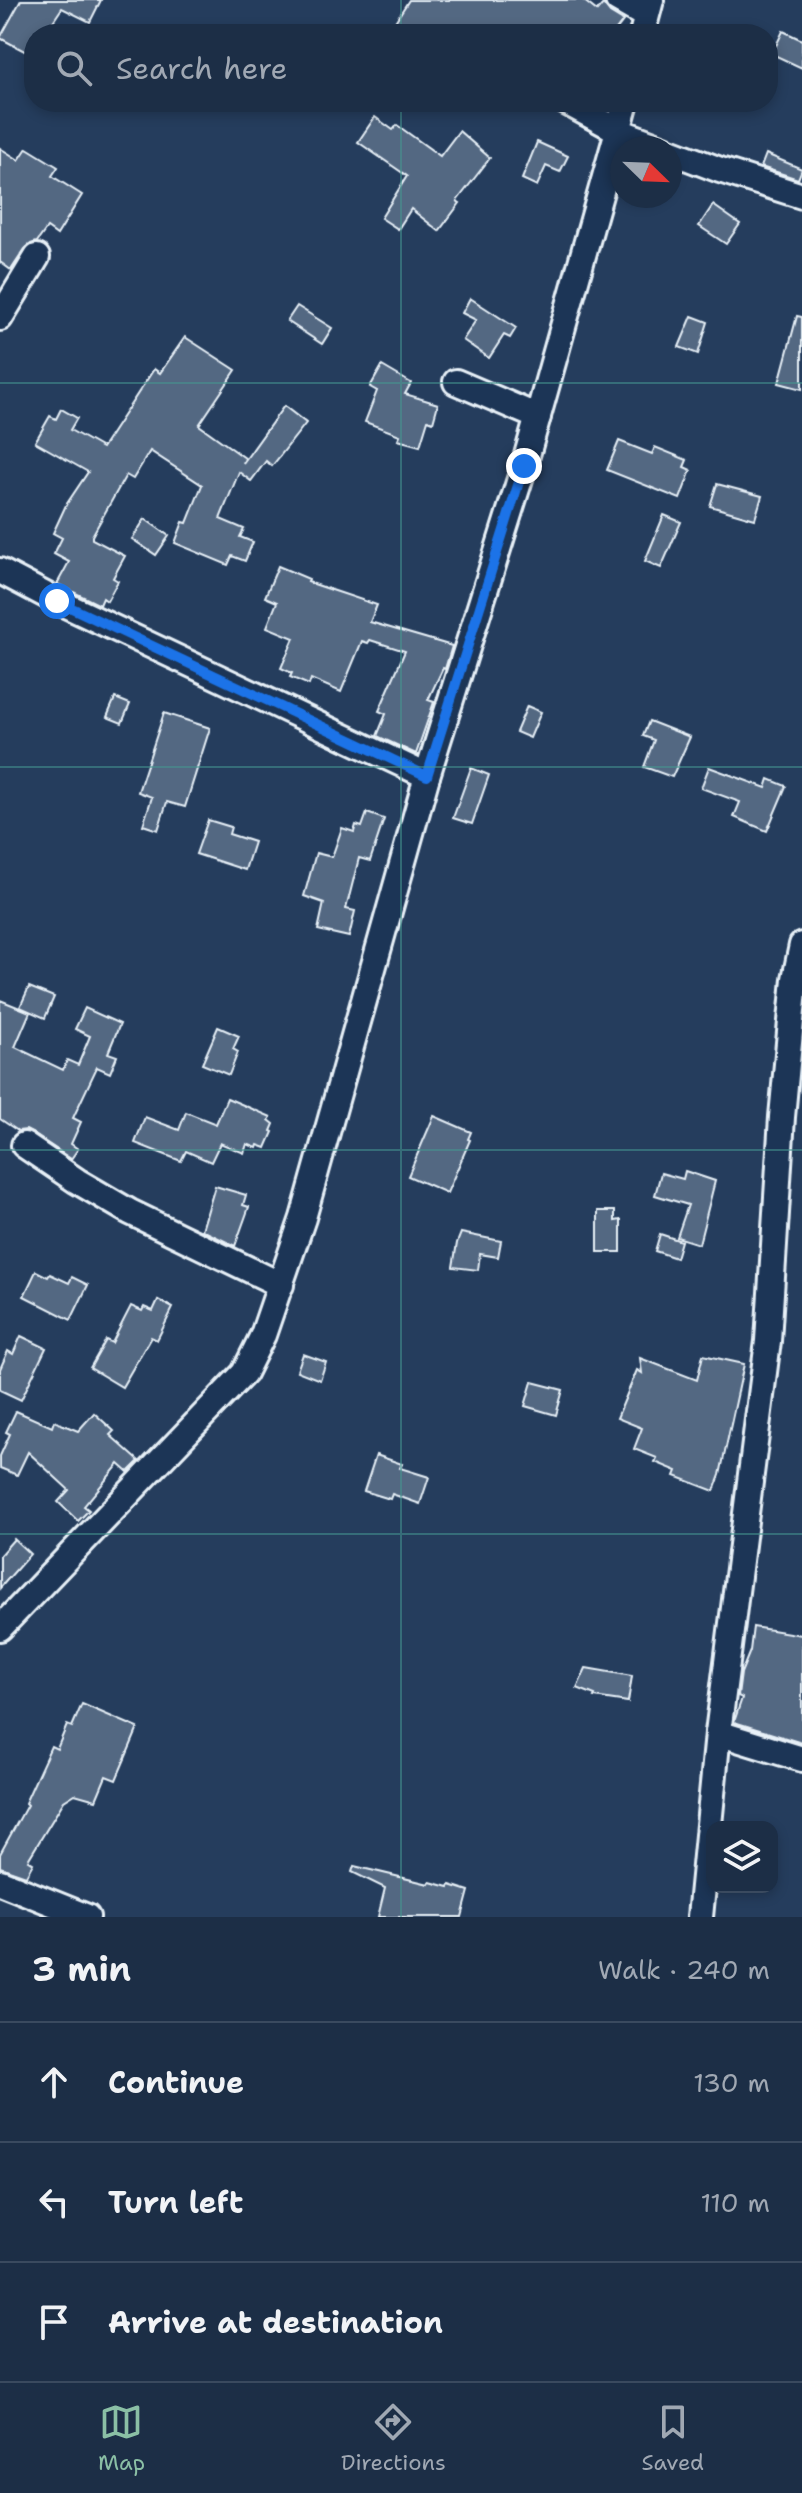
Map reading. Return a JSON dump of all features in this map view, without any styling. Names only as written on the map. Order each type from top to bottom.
[{"type":"street","points":[[618,0],[646,17]]},
{"type":"street","points":[[584,112],[632,136]]},
{"type":"street","points":[[0,1628],[244,1373],[263,1335],[303,1218],[427,776],[538,417],[624,112]]},
{"type":"street","points":[[682,156],[802,196]]},
{"type":"street","points":[[0,318],[37,257]]},
{"type":"street","points":[[456,382],[538,417]]},
{"type":"street","points":[[0,571],[177,659],[427,776]]},
{"type":"street","points":[[700,1917],[718,1733],[768,1341],[782,1117],[797,1026],[795,979],[802,945]]},
{"type":"street","points":[[24,1145],[130,1212],[281,1285]]},
{"type":"street","points":[[718,1733],[802,1759]]},
{"type":"street","points":[[0,1882],[87,1917]]},
{"type":"building","points":[[21,0],[101,0],[90,22],[62,8],[51,24],[24,24],[24,51],[0,38]]},
{"type":"building","points":[[409,0],[583,0],[597,11],[603,4],[623,21],[621,24],[393,24]]},
{"type":"building","points":[[783,31],[802,40],[802,68],[778,57],[778,41]]},
{"type":"building","points":[[375,117],[393,130],[397,125],[440,156],[459,131],[490,158],[457,201],[460,203],[439,231],[411,209],[398,229],[381,218],[407,176],[358,142]]},
{"type":"building","points":[[537,142],[568,156],[560,172],[546,166],[537,186],[522,179]]},
{"type":"building","points":[[0,148],[19,160],[27,148],[58,167],[52,176],[82,195],[57,235],[47,228],[37,242],[25,249],[11,270],[0,262]]},
{"type":"building","points":[[766,154],[802,169],[798,179],[761,167]]},
{"type":"building","points":[[713,205],[740,224],[726,244],[699,226]]},
{"type":"building","points":[[470,298],[516,328],[510,338],[504,335],[489,358],[463,340],[476,320],[462,313]]},
{"type":"building","points":[[297,306],[332,328],[322,344],[287,321]]},
{"type":"building","points":[[692,316],[708,322],[698,354],[679,347]]},
{"type":"building","points":[[797,316],[802,317],[802,389],[779,383]]},
{"type":"building","points":[[185,337],[236,370],[199,425],[245,458],[243,463],[284,406],[306,423],[272,466],[266,461],[251,481],[239,472],[220,519],[244,529],[240,537],[253,542],[245,561],[232,556],[228,565],[175,543],[183,522],[187,523],[202,485],[150,451],[133,479],[126,475],[92,536],[92,539],[125,556],[113,578],[118,581],[107,601],[103,598],[100,605],[57,584],[69,562],[54,554],[62,538],[53,533],[66,505],[88,472],[35,442],[50,416],[56,419],[61,409],[77,418],[70,430],[102,448],[154,369],[160,373]]},
{"type":"building","points":[[382,366],[411,383],[405,394],[438,404],[433,422],[428,420],[420,446],[398,440],[400,435],[365,422],[377,391],[370,387]]},
{"type":"building","points":[[619,441],[652,454],[655,447],[687,460],[684,467],[691,470],[680,499],[607,470]]},
{"type":"building","points":[[717,484],[762,496],[755,519],[710,506]]},
{"type":"building","points":[[664,515],[681,522],[661,568],[645,561]]},
{"type":"building","points":[[145,519],[169,536],[156,555],[132,539]]},
{"type":"building","points":[[278,566],[309,579],[308,582],[377,605],[370,622],[452,646],[445,669],[428,700],[434,702],[416,754],[377,736],[386,714],[379,711],[405,651],[370,640],[368,643],[362,641],[341,692],[311,679],[309,685],[290,677],[292,673],[281,668],[294,638],[267,627],[277,602],[265,597]]},
{"type":"building","points":[[115,698],[130,704],[122,723],[107,717]]},
{"type":"building","points":[[527,706],[541,712],[530,738],[516,732]]},
{"type":"building","points":[[164,713],[210,728],[185,807],[167,802],[158,830],[143,825],[152,797],[138,792]]},
{"type":"building","points":[[649,721],[690,737],[672,777],[644,767],[654,740],[643,736]]},
{"type":"building","points":[[709,767],[766,788],[769,779],[786,786],[767,831],[734,817],[740,802],[701,788]]},
{"type":"building","points":[[471,768],[489,775],[472,824],[453,818]]},
{"type":"building","points":[[367,813],[384,819],[370,861],[359,858],[346,909],[355,911],[349,937],[318,930],[324,903],[304,896],[316,853],[332,857],[342,828],[354,832],[356,825],[362,827]]},
{"type":"building","points":[[208,820],[231,827],[229,834],[254,842],[245,870],[196,854]]},
{"type":"building","points":[[29,987],[54,997],[45,1018],[20,1007]]},
{"type":"building","points":[[0,1000],[30,1012],[15,1047],[63,1070],[67,1060],[78,1065],[90,1036],[75,1029],[85,1008],[120,1024],[108,1053],[117,1056],[110,1073],[97,1067],[73,1118],[81,1122],[71,1144],[78,1149],[71,1159],[32,1133],[18,1131],[0,1119]]},
{"type":"building","points":[[218,1027],[239,1036],[233,1049],[238,1052],[229,1075],[202,1064]]},
{"type":"building","points":[[227,1098],[271,1117],[273,1132],[266,1148],[247,1144],[244,1153],[220,1143],[211,1162],[186,1151],[181,1161],[135,1143],[145,1117],[179,1130],[186,1112],[216,1124]]},
{"type":"building","points":[[434,1116],[471,1132],[447,1193],[408,1176]]},
{"type":"building","points":[[685,1171],[715,1181],[699,1244],[677,1237],[688,1205],[655,1195],[661,1173],[683,1179]]},
{"type":"building","points":[[215,1186],[246,1195],[243,1205],[249,1207],[235,1246],[202,1230]]},
{"type":"building","points":[[598,1211],[615,1211],[615,1221],[621,1220],[621,1252],[598,1252]]},
{"type":"building","points":[[461,1233],[501,1241],[498,1257],[480,1254],[478,1270],[453,1267]]},
{"type":"building","points":[[660,1234],[681,1241],[676,1258],[655,1251]]},
{"type":"building","points":[[36,1271],[69,1283],[72,1277],[88,1285],[71,1320],[24,1296]]},
{"type":"building","points":[[158,1300],[173,1308],[157,1340],[151,1337],[122,1387],[90,1368],[106,1340],[112,1343],[131,1306],[142,1311],[144,1307],[153,1311]]},
{"type":"building","points":[[21,1336],[46,1348],[21,1400],[0,1390],[0,1369],[8,1351],[13,1354]]},
{"type":"building","points":[[303,1354],[326,1362],[320,1380],[297,1371]]},
{"type":"building","points":[[703,1355],[744,1364],[714,1491],[675,1476],[677,1471],[655,1462],[657,1458],[634,1449],[642,1428],[617,1418],[637,1370],[642,1373],[640,1358],[697,1380]]},
{"type":"building","points":[[532,1382],[563,1390],[556,1415],[525,1406]]},
{"type":"building","points":[[16,1411],[52,1427],[54,1421],[78,1431],[94,1413],[114,1431],[110,1435],[139,1461],[128,1472],[119,1464],[84,1506],[89,1510],[78,1521],[58,1502],[69,1490],[28,1452],[17,1475],[0,1468],[0,1456],[10,1434],[6,1432]]},
{"type":"building","points":[[376,1455],[402,1464],[400,1468],[429,1477],[420,1504],[392,1494],[390,1499],[364,1491]]},
{"type":"building","points":[[14,1539],[30,1554],[0,1588],[0,1555]]},
{"type":"building","points":[[753,1627],[802,1635],[802,1743],[734,1722],[742,1698],[738,1696],[741,1673],[750,1651]]},
{"type":"building","points":[[586,1668],[632,1676],[628,1702],[594,1697],[577,1688]]},
{"type":"building","points":[[82,1704],[138,1728],[116,1780],[106,1776],[96,1800],[75,1794],[64,1801],[28,1860],[33,1863],[26,1876],[0,1867],[0,1854],[27,1805],[25,1803],[51,1746],[57,1749],[67,1725],[72,1727]]},
{"type":"building","points":[[354,1866],[469,1891],[462,1917],[378,1917],[385,1888],[352,1872]]},
{"type":"route","points":[[57,601],[427,776],[524,466]]}]
